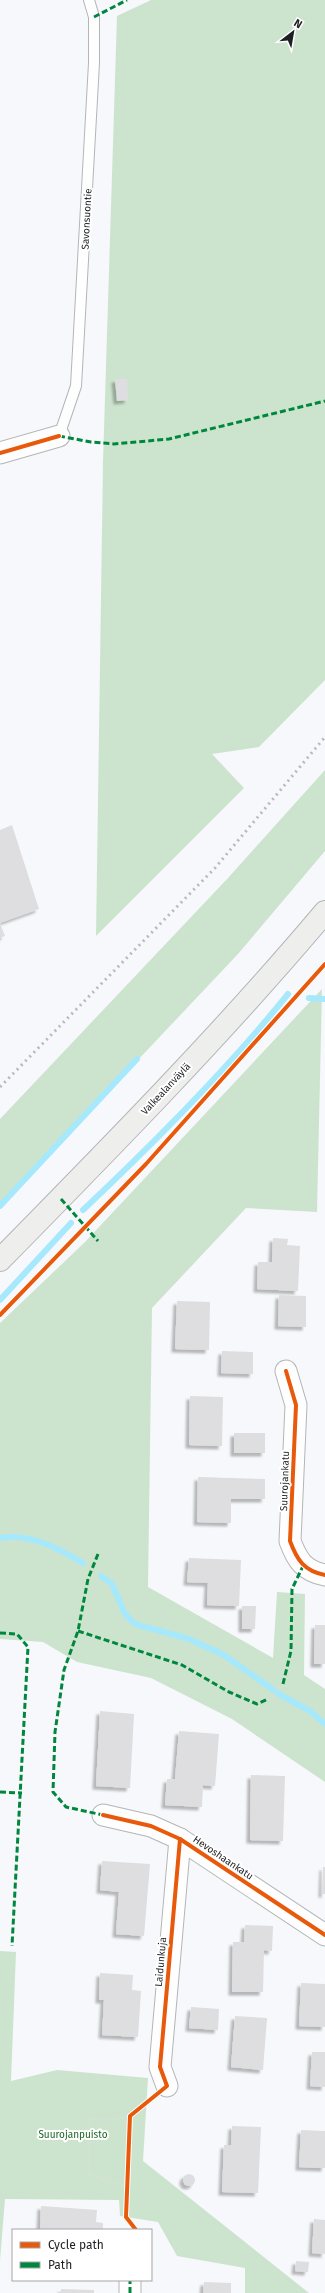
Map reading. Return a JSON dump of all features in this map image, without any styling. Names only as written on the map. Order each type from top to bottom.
[{"type":"main road","name":"Valkealanväylä","points":[[0,1260],[121,1136],[226,1024],[325,912]]},
{"type":"street","points":[[0,453],[59,436]]},
{"type":"street","name":"Suurojankatu","points":[[286,1371],[296,1404],[290,1541],[295,1555],[303,1566],[325,1575]]},
{"type":"street","name":"Hevoshaankatu","points":[[103,1815],[151,1826],[180,1839],[325,1935]]},
{"type":"street","name":"Laidunkuja","points":[[167,2086],[160,2067],[180,1839]]},
{"type":"street","points":[[130,2281],[130,2293]]},
{"type":"lane","name":"Savonsuontie","points":[[59,436],[76,386],[94,63],[94,17],[89,0]]},
{"type":"path","points":[[268,1699],[283,1684]]},
{"type":"path","points":[[127,2187],[88,2174],[90,2119],[115,2119],[130,2116],[136,2111]]},
{"type":"path","points":[[130,2116],[130,2124]]},
{"type":"path","points":[[127,2179],[127,2194]]},
{"type":"green space","points":[[151,0],[325,0],[325,680],[259,747],[212,754],[244,788],[96,936],[103,462],[117,16]]},
{"type":"green space","points":[[325,770],[325,851],[238,954],[0,1206],[0,1119],[228,878]]},
{"type":"green space","points":[[322,989],[317,1212],[246,1208],[152,1308],[148,1587],[273,1658],[277,1592],[305,1594],[304,1675],[325,1689],[325,1782],[232,1719],[151,1678],[77,1662],[43,1642],[0,1639],[0,1323],[85,1242]]},
{"type":"green space","name":"Suurojanpuisto","points":[[0,1951],[16,1952],[11,2081],[57,2070],[148,2078],[143,2161],[309,2293],[245,2293],[245,2268],[177,2256],[158,2222],[120,2216],[119,2200],[5,2199],[0,2261]]},
{"type":"building","points":[[115,379],[127,379],[128,400],[117,401]]},
{"type":"building","points":[[12,825],[39,909],[0,923],[0,830]]},
{"type":"building","points":[[0,923],[5,936],[0,938]]},
{"type":"building","points":[[273,1238],[288,1239],[287,1245],[300,1246],[298,1291],[257,1289],[258,1262],[272,1262]]},
{"type":"building","points":[[279,1295],[306,1296],[306,1327],[278,1326]]},
{"type":"building","points":[[177,1301],[210,1302],[209,1350],[175,1349]]},
{"type":"building","points":[[222,1351],[253,1352],[253,1374],[221,1373]]},
{"type":"building","points":[[190,1396],[223,1397],[222,1446],[189,1445]]},
{"type":"building","points":[[234,1433],[265,1433],[265,1453],[234,1453]]},
{"type":"building","points":[[198,1477],[265,1479],[265,1499],[231,1499],[231,1523],[197,1522]]},
{"type":"building","points":[[189,1558],[241,1560],[239,1606],[207,1605],[208,1583],[187,1582]]},
{"type":"building","points":[[242,1606],[256,1606],[255,1629],[242,1629]]},
{"type":"building","points":[[315,1625],[325,1625],[325,1664],[314,1664]]},
{"type":"building","points":[[100,1711],[134,1714],[130,1788],[96,1786]]},
{"type":"building","points":[[179,1731],[219,1734],[215,1786],[203,1785],[202,1807],[165,1805],[167,1779],[175,1779]]},
{"type":"building","points":[[251,1775],[285,1776],[283,1841],[250,1840]]},
{"type":"building","points":[[102,1861],[150,1864],[144,1936],[116,1934],[119,1892],[100,1890]]},
{"type":"building","points":[[323,1867],[325,1867],[325,1894],[322,1894]]},
{"type":"building","points":[[245,1925],[273,1926],[272,1951],[264,1950],[263,1992],[232,1992],[233,1942],[244,1942]]},
{"type":"building","points":[[100,1973],[133,1975],[132,1990],[141,1991],[138,2037],[102,2035],[104,2000],[99,2000]]},
{"type":"building","points":[[301,1983],[325,1984],[325,2027],[299,2026]]},
{"type":"building","points":[[191,2007],[219,2009],[218,2030],[189,2028]]},
{"type":"building","points":[[235,2016],[267,2018],[263,2070],[231,2067]]},
{"type":"building","points":[[312,2052],[325,2052],[325,2087],[310,2086]]},
{"type":"building","points":[[232,2126],[261,2127],[258,2193],[222,2192],[224,2145],[231,2145]]},
{"type":"building","points":[[301,2130],[325,2131],[325,2168],[299,2167]]},
{"type":"building","points":[[189,2174],[193,2176],[195,2180],[193,2184],[189,2186],[185,2184],[183,2180],[185,2176]]},
{"type":"building","points":[[41,2206],[97,2210],[96,2222],[103,2223],[103,2229],[40,2229]]},
{"type":"building","points":[[314,2219],[325,2220],[325,2254],[312,2253]]},
{"type":"building","points":[[296,2261],[309,2262],[308,2272],[295,2271]]},
{"type":"building","points":[[204,2282],[231,2283],[231,2293],[203,2293]]},
{"type":"building","points":[[61,2289],[94,2290],[94,2293],[61,2293]]},
{"type":"waterway","points":[[83,1210],[137,1158],[215,1078],[288,994]]},
{"type":"waterway","points":[[309,998],[325,999]]},
{"type":"waterway","points":[[0,1206],[137,1059]]},
{"type":"waterway","points":[[0,1300],[71,1223]]},
{"type":"waterway","points":[[0,1538],[22,1538],[43,1543],[54,1547],[83,1563]]},
{"type":"waterway","points":[[101,1576],[112,1584],[125,1614],[135,1624],[189,1639],[224,1655],[282,1696],[310,1711],[325,1724]]},
{"type":"railway","points":[[0,1087],[215,868],[325,737]]},
{"type":"marked path","points":[[94,17],[127,0]]},
{"type":"marked path","points":[[59,436],[91,442],[114,444],[169,439],[325,401]]},
{"type":"marked path","points":[[61,1199],[98,1241]]},
{"type":"marked path","points":[[98,1554],[88,1579],[78,1631],[64,1670],[55,1732],[53,1792],[66,1807],[103,1815]]},
{"type":"marked path","points":[[283,1684],[291,1651],[292,1589],[303,1566]]},
{"type":"marked path","points":[[78,1631],[182,1665],[229,1692],[257,1704],[268,1699]]},
{"type":"marked path","points":[[0,1633],[17,1634],[28,1647],[12,1946]]},
{"type":"marked path","points":[[0,1792],[22,1793]]},
{"type":"marked path","points":[[130,2281],[130,2293]]},
{"type":"cycle path","points":[[0,453],[59,436]]},
{"type":"cycle path","points":[[0,1315],[146,1164],[325,964]]},
{"type":"cycle path","points":[[286,1371],[296,1405],[290,1541],[295,1554],[302,1564],[312,1571],[325,1575]]},
{"type":"cycle path","points":[[103,1815],[151,1826],[180,1839],[325,1935]]},
{"type":"cycle path","points":[[135,2229],[126,2217],[130,2116],[167,2086],[160,2067],[180,1839]]}]
